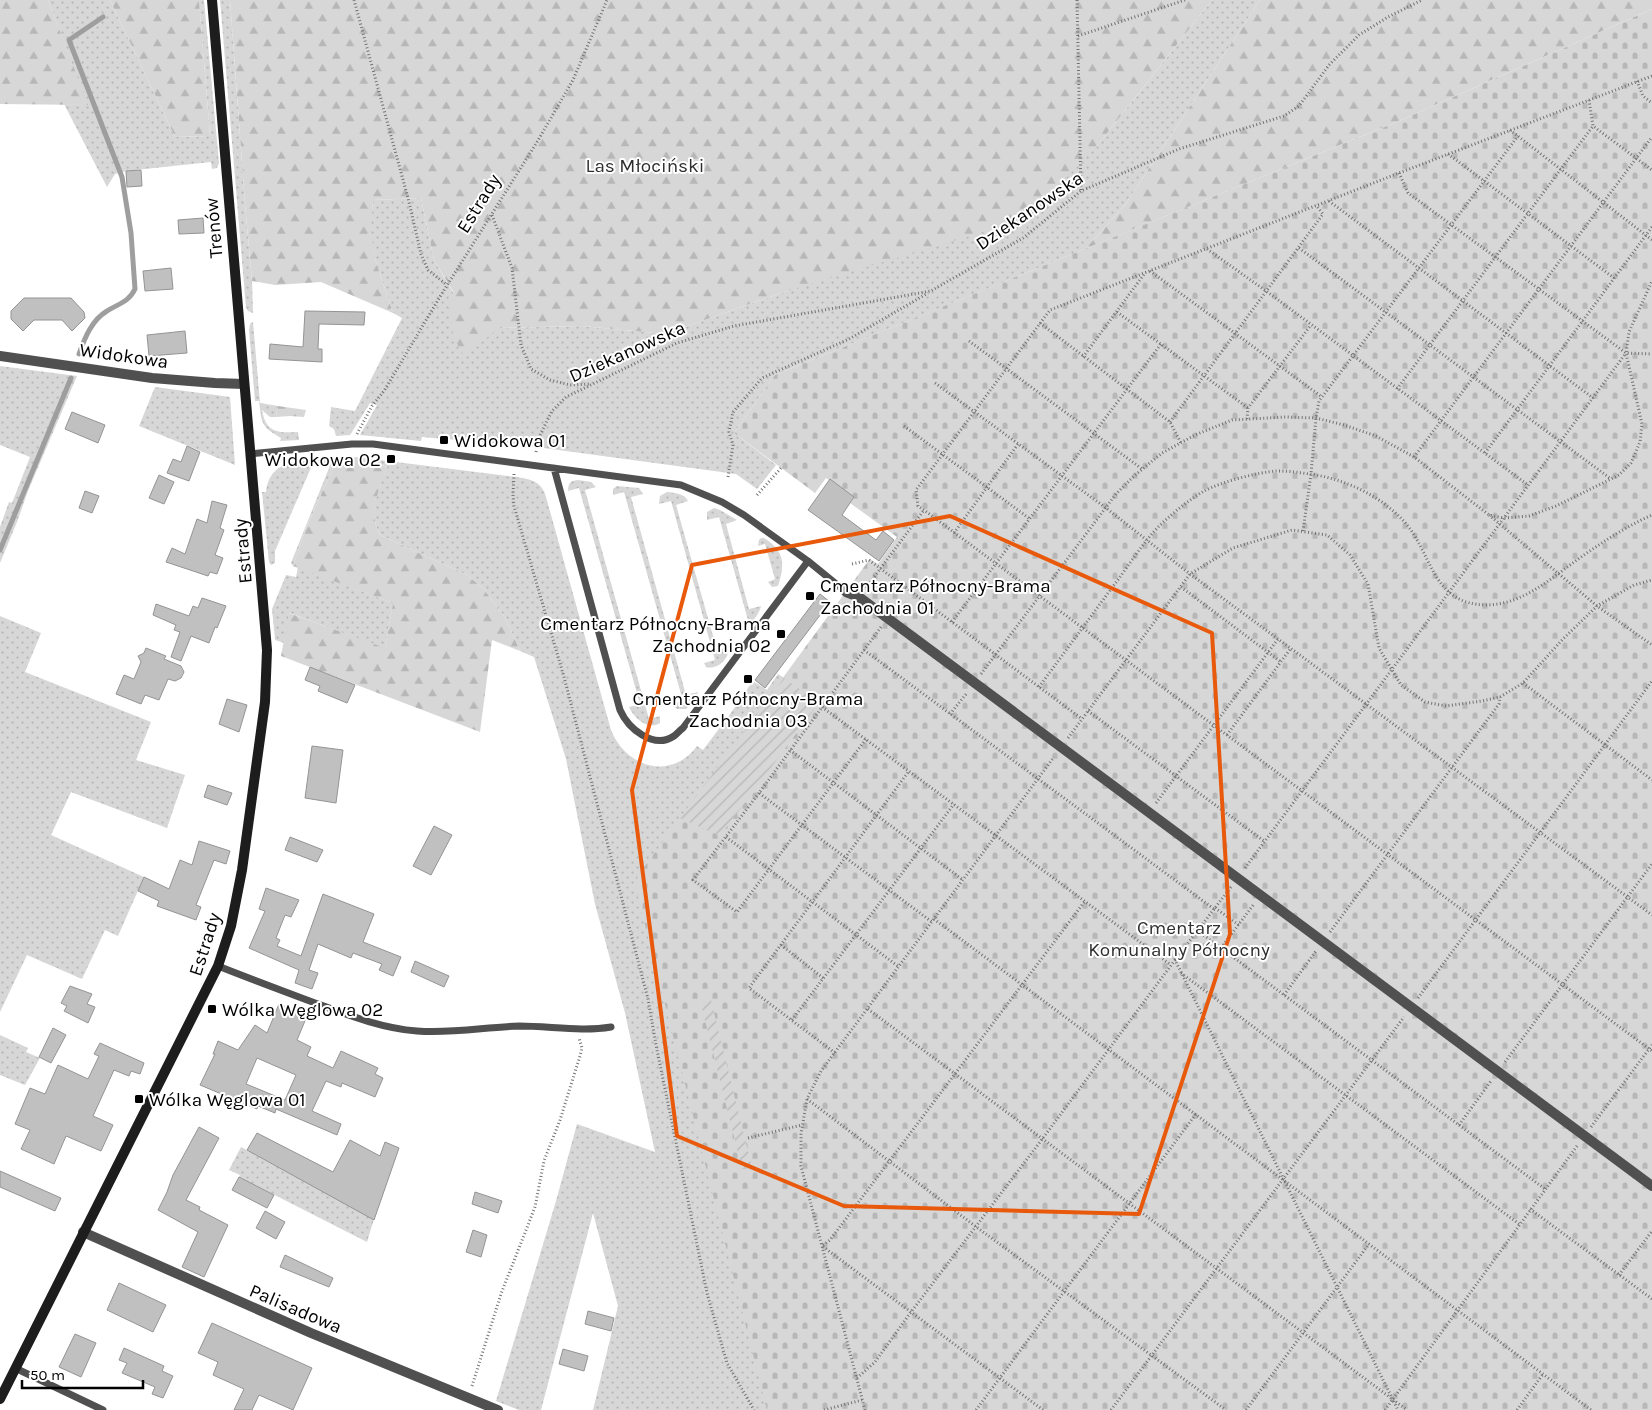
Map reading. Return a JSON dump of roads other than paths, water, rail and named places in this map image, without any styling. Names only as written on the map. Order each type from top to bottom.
[{"type":"main road","name":"Trenów","points":[[212,0],[250,454]]},
{"type":"main road","name":"Estrady","points":[[0,1399],[218,966],[230,926],[242,870],[266,702],[267,650],[250,454]]},
{"type":"street","name":"Widokowa","points":[[0,356],[152,378],[215,384],[244,384]]},
{"type":"street","points":[[846,592],[859,597],[1062,746],[1652,1186]]},
{"type":"street","name":"Palisadowa","points":[[83,1232],[302,1329],[498,1410]]},
{"type":"lane","points":[[250,454],[352,444],[382,446],[681,485],[722,502],[744,515],[808,561],[846,592]]},
{"type":"lane","points":[[554,468],[620,710],[624,719],[641,735],[661,740],[673,737],[683,728],[808,561]]},
{"type":"lane","points":[[218,966],[353,1017],[394,1028],[444,1032],[521,1026],[574,1029],[611,1028]]},
{"type":"lane","points":[[15,1368],[103,1410]]},
{"type":"waterway","points":[[79,354],[87,335],[97,319],[126,300],[135,289],[131,233],[122,177],[69,40],[103,17]]},
{"type":"waterway","points":[[0,550],[71,378]]},
{"type":"place","name":"Widokowa 01","points":[[444,440]]},
{"type":"place","name":"Widokowa 02","points":[[391,459]]},
{"type":"place","name":"Cmentarz Północny-Brama Zachodnia 01","points":[[810,596]]},
{"type":"place","name":"Cmentarz Północny-Brama Zachodnia 02","points":[[781,634]]},
{"type":"place","name":"Cmentarz Północny-Brama Zachodnia 03","points":[[748,679]]},
{"type":"place","name":"Wólka Węglowa 02","points":[[212,1009]]},
{"type":"place","name":"Wólka Węglowa 01","points":[[139,1099]]},
{"type":"park label","name":"Las Młociński","points":[[645,165]]},
{"type":"park label","name":"Cmentarz Komunalny Północny","points":[[1179,938]]}]
